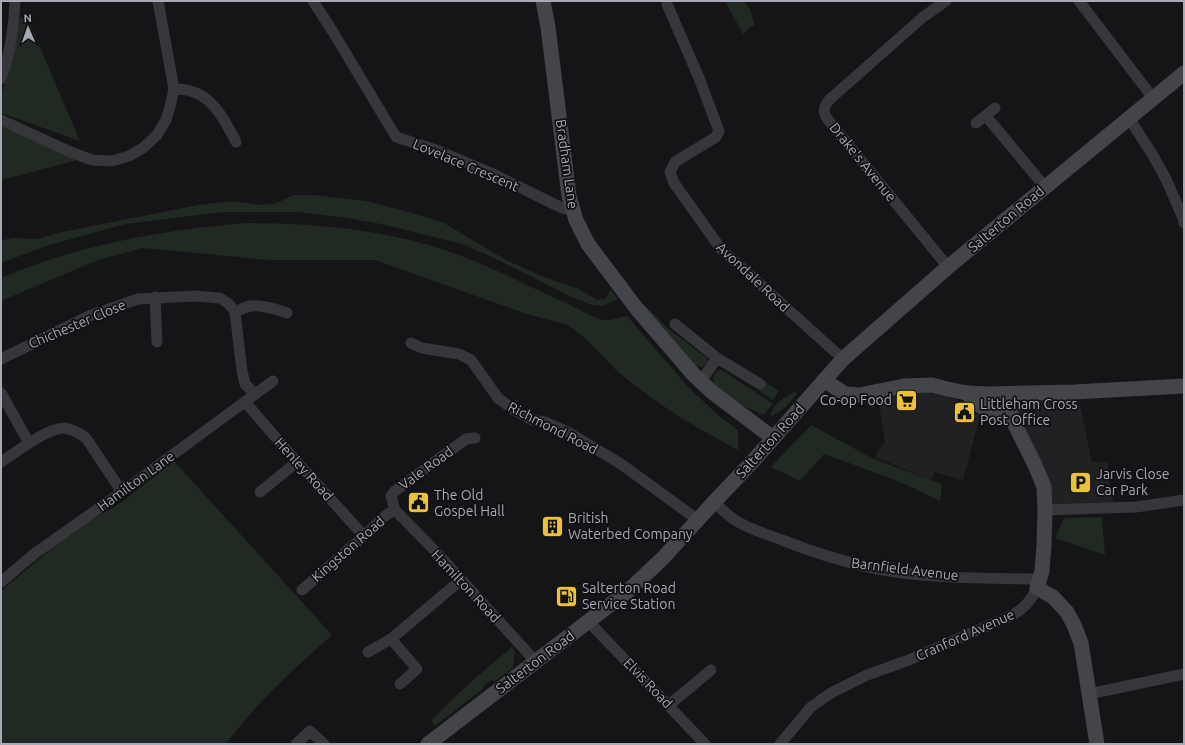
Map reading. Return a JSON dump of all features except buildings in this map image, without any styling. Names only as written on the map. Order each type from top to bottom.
[{"type":"street","points":[[1,79],[11,42],[15,1]]},
{"type":"street","points":[[1,120],[68,151],[92,160],[112,161],[129,156],[143,148],[157,134],[166,120],[174,89],[158,1]]},
{"type":"street","name":"Lovelace Crescent","points":[[313,1],[396,137],[439,151],[491,173],[562,208],[572,210]]},
{"type":"street","name":"Bradham Lane","points":[[543,1],[548,27],[572,210],[588,244],[637,309],[693,374],[712,392],[773,438]]},
{"type":"street","name":"Drake's Avenue","points":[[946,1],[923,17],[829,100],[824,106],[824,113],[948,267]]},
{"type":"street","points":[[1079,1],[1153,98]]},
{"type":"street","name":"Avondale Road","points":[[667,4],[699,78],[719,131],[716,137],[675,162],[670,172],[674,183],[721,249],[843,359]]},
{"type":"street","name":"Salterton Road","points":[[432,743],[628,591],[663,558],[754,460],[843,359],[948,267],[1184,72]]},
{"type":"street","points":[[174,89],[183,89],[208,100],[222,114],[236,142]]},
{"type":"street","points":[[976,123],[995,108]]},
{"type":"street","points":[[986,116],[1045,187]]},
{"type":"street","points":[[1129,118],[1166,179],[1184,223]]},
{"type":"street","name":"Chichester Close","points":[[1,359],[89,316],[138,299],[194,296],[220,298],[236,312]]},
{"type":"street","points":[[155,298],[157,342]]},
{"type":"street","points":[[255,394],[245,384],[242,371],[236,312],[255,306],[287,312]]},
{"type":"street","points":[[675,324],[717,358],[760,384]]},
{"type":"street","name":"Richmond Road","points":[[411,343],[422,348],[459,354],[471,360],[498,398],[514,410],[532,420],[552,424],[621,464],[698,520]]},
{"type":"street","points":[[701,381],[717,358]]},
{"type":"street","points":[[824,380],[845,394],[859,395],[904,386],[932,384],[967,393],[1008,394],[1184,386]]},
{"type":"street","name":"Hamilton Lane","points":[[1,582],[34,554],[122,492],[273,381]]},
{"type":"street","points":[[1,393],[29,443]]},
{"type":"street","points":[[967,393],[972,400],[991,412],[1012,419]]},
{"type":"street","name":"Cranford Avenue","points":[[780,744],[811,707],[831,693],[867,675],[909,660],[1013,615],[1024,608],[1032,599],[1042,571],[1045,510],[1044,487],[1040,475],[1012,419],[1008,394]]},
{"type":"street","name":"Henley Road","points":[[245,402],[364,536]]},
{"type":"street","points":[[1,462],[29,443],[55,429],[71,429],[86,438],[122,492]]},
{"type":"street","name":"Vale Road","points":[[394,510],[391,496],[395,491],[466,439],[476,438]]},
{"type":"street","points":[[260,492],[297,462]]},
{"type":"street","points":[[1045,510],[1136,507],[1184,500]]},
{"type":"street","name":"Barnfield Avenue","points":[[714,502],[726,513],[742,524],[804,549],[838,560],[874,568],[928,575],[982,578],[1038,584]]},
{"type":"street","name":"Kingston Road","points":[[302,590],[386,515],[394,510]]},
{"type":"street","name":"Hamilton Road","points":[[394,510],[536,662]]},
{"type":"street","points":[[368,652],[391,639],[461,580]]},
{"type":"street","points":[[1038,584],[1067,612],[1081,643],[1084,669],[1090,694],[1096,744]]},
{"type":"street","name":"Elvis Road","points":[[589,622],[706,744]]},
{"type":"street","points":[[391,639],[417,669],[400,684]]},
{"type":"street","points":[[669,705],[711,670]]},
{"type":"street","points":[[1090,694],[1184,674]]},
{"type":"street","points":[[296,744],[310,731],[324,744]]},
{"type":"shaded area","points":[[725,1],[744,1],[750,9],[755,26],[751,27],[743,34]]},
{"type":"shaded area","points":[[27,17],[80,141],[1,113],[1,96],[13,56],[20,18]]},
{"type":"shaded area","points":[[1,123],[82,159],[1,180]]},
{"type":"shaded area","points":[[293,195],[313,195],[366,201],[416,214],[444,223],[506,260],[544,277],[579,289],[597,300],[605,299],[611,290],[617,298],[616,300],[602,306],[592,305],[572,297],[463,244],[381,224],[298,212],[223,212],[125,224],[46,246],[1,263],[2,240],[15,238],[37,239],[62,232],[198,205],[232,201],[262,205],[277,203]]},
{"type":"shaded area","points":[[245,223],[295,224],[345,228],[394,236],[442,249],[473,261],[600,319],[609,320],[627,316],[689,388],[718,415],[738,430],[738,450],[678,416],[649,396],[618,372],[586,339],[568,325],[527,314],[375,260],[269,260],[143,248],[98,260],[1,301],[1,278],[60,256],[151,235]]},
{"type":"shaded area","points":[[643,306],[645,306],[667,328],[707,358],[707,363],[702,367],[695,366]]},
{"type":"shaded area","points":[[717,370],[722,370],[773,404],[763,415],[735,400],[715,386],[713,377]]},
{"type":"shaded area","points":[[764,381],[779,391],[773,400],[758,390]]},
{"type":"shaded area","points":[[920,391],[955,399],[981,412],[963,480],[935,472],[931,480],[875,457],[878,450],[885,443],[878,397]]},
{"type":"shaded area","points":[[794,392],[797,394],[785,408],[775,415],[770,416],[771,411],[776,404]]},
{"type":"shaded area","points":[[1078,396],[1092,462],[1108,462],[1113,504],[1050,505],[1014,411],[1019,401]]},
{"type":"shaded area","points":[[811,425],[874,459],[942,484],[940,501],[898,481],[824,454],[800,481],[771,467]]},
{"type":"shaded area","points":[[174,461],[332,635],[263,700],[226,744],[1,744],[1,591],[69,534],[122,502]]},
{"type":"shaded area","points":[[1102,517],[1105,555],[1055,538],[1064,518]]},
{"type":"shaded area","points":[[512,647],[515,652],[513,668],[495,681],[492,680],[484,685],[483,689],[435,726],[431,721],[440,711]]},
{"type":"place","name":"Co-op Food","points":[[907,400]]},
{"type":"place","name":"Littleham Cross Post Office","points":[[965,412]]},
{"type":"place","name":"Jarvis Close Car Park","points":[[1080,482]]},
{"type":"place","name":"The Old Gospel Hall","points":[[418,503]]},
{"type":"place","name":"British Waterbed Company","points":[[552,526]]},
{"type":"place","name":"Salterton Road Service Station","points":[[566,596]]}]
